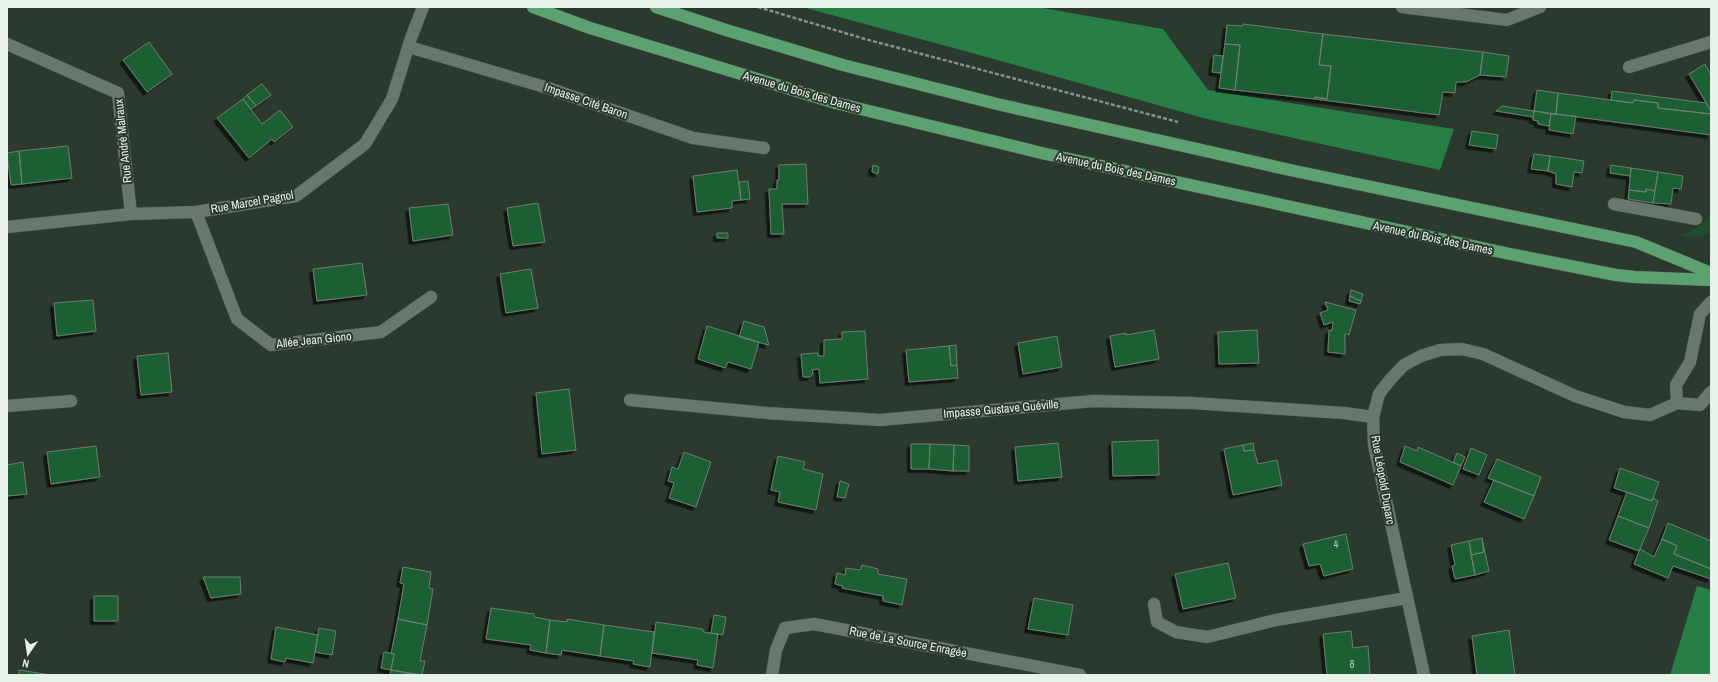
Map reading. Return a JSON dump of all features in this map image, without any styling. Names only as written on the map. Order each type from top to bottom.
[{"type":"highway","name":"Avenue du Bois des Dames","points":[[533,7],[590,28],[836,103],[1038,152],[1510,254],[1608,273],[1635,277],[1711,280]]},
{"type":"highway","points":[[656,7],[726,30],[843,65],[997,104],[1290,170],[1636,242],[1711,273]]},
{"type":"street","name":"Rue Marcel Pagnol","points":[[7,226],[131,214],[196,212],[296,196],[365,144],[392,99],[423,7]]},
{"type":"street","points":[[1402,7],[1507,20],[1537,8]]},
{"type":"street","name":"Impasse Cité Baron","points":[[410,42],[693,138],[764,148]]},
{"type":"street","points":[[1629,67],[1711,42]]},
{"type":"street","name":"Rue André Malraux","points":[[7,44],[118,93],[131,214]]},
{"type":"street","points":[[1614,204],[1696,218]]},
{"type":"street","name":"Allée Jean Giono","points":[[196,212],[237,319],[271,345],[381,332],[431,297]]},
{"type":"street","points":[[1677,403],[1676,385],[1690,362],[1700,314],[1711,302]]},
{"type":"street","name":"Rue Léopold Duparc","points":[[1424,675],[1374,445],[1373,417],[1379,394],[1404,365],[1421,356],[1440,350],[1462,349],[1483,354],[1575,396],[1624,412],[1650,415],[1677,403],[1700,405],[1711,392]]},
{"type":"street","name":"Impasse Gustave Guéville","points":[[630,400],[767,414],[880,420],[1093,401],[1192,404],[1344,413],[1373,417]]},
{"type":"street","points":[[7,406],[71,401]]},
{"type":"street","points":[[1154,604],[1157,622],[1176,632],[1207,637],[1276,620],[1407,598]]},
{"type":"street","name":"Rue de La Source Enragée","points":[[772,675],[776,650],[785,628],[814,624],[1080,675]]},
{"type":"path","points":[[758,7],[865,39],[1181,123]]},
{"type":"green space","points":[[802,7],[1037,7],[1163,29],[1208,90],[1454,129],[1440,170],[1207,119]]},
{"type":"green space","points":[[1711,217],[1711,233],[1696,237],[1680,236],[1691,231]]},
{"type":"green space","points":[[1697,586],[1711,590],[1711,675],[1670,675]]},
{"type":"building","points":[[1243,24],[1323,34],[1319,65],[1331,66],[1327,99],[1235,90],[1240,45],[1225,44],[1227,25],[1242,26]]},
{"type":"building","points":[[1323,34],[1483,52],[1480,75],[1466,82],[1456,82],[1455,93],[1443,92],[1439,115],[1315,99],[1315,97],[1327,99],[1331,66],[1319,65]]},
{"type":"building","points":[[149,42],[172,74],[147,92],[123,60]]},
{"type":"building","points":[[1225,44],[1240,45],[1235,90],[1219,88]]},
{"type":"building","points":[[1483,52],[1509,56],[1506,77],[1480,75]]},
{"type":"building","points":[[1214,55],[1223,56],[1221,73],[1212,72]]},
{"type":"building","points":[[1705,64],[1711,75],[1711,111],[1689,74]]},
{"type":"building","points":[[262,84],[271,95],[256,106],[247,95]]},
{"type":"building","points":[[1537,90],[1558,93],[1556,114],[1534,111]]},
{"type":"building","points":[[1612,91],[1706,103],[1711,111],[1711,114],[1658,108],[1658,103],[1634,100],[1633,103],[1611,100]]},
{"type":"building","points":[[1558,93],[1633,103],[1634,100],[1658,103],[1658,108],[1711,114],[1711,135],[1556,114]]},
{"type":"building","points":[[247,95],[256,106],[251,109],[243,99]]},
{"type":"building","points":[[243,99],[262,124],[280,110],[293,127],[274,142],[272,139],[249,158],[217,118]]},
{"type":"building","points":[[1502,106],[1534,111],[1533,117],[1496,111]]},
{"type":"building","points":[[1534,111],[1551,114],[1549,126],[1538,124],[1538,121],[1533,120]]},
{"type":"building","points":[[1551,114],[1576,116],[1573,134],[1549,130]]},
{"type":"building","points":[[1472,131],[1498,135],[1496,149],[1469,145]]},
{"type":"building","points":[[68,146],[72,178],[22,184],[19,151]]},
{"type":"building","points":[[19,151],[22,184],[11,185],[7,153]]},
{"type":"building","points":[[1534,154],[1550,156],[1548,171],[1531,169]]},
{"type":"building","points":[[1550,156],[1584,161],[1582,173],[1574,172],[1572,187],[1556,184],[1556,174],[1548,171]]},
{"type":"building","points":[[806,164],[808,204],[782,204],[784,234],[771,234],[769,189],[777,189],[777,180],[779,180],[779,165]]},
{"type":"building","points":[[873,165],[879,167],[878,174],[872,172]]},
{"type":"building","points":[[1611,165],[1631,168],[1630,176],[1610,173]]},
{"type":"building","points":[[1631,168],[1658,172],[1655,191],[1646,189],[1646,192],[1629,190]]},
{"type":"building","points":[[737,170],[741,200],[732,201],[732,208],[697,212],[693,176]]},
{"type":"building","points":[[1658,172],[1683,176],[1681,189],[1673,188],[1671,204],[1653,203]]},
{"type":"building","points":[[748,181],[750,199],[741,200],[739,182]]},
{"type":"building","points":[[1646,189],[1655,191],[1653,203],[1628,199],[1629,190],[1646,192]]},
{"type":"building","points":[[538,203],[545,242],[513,246],[507,208]]},
{"type":"building","points":[[448,204],[453,235],[413,241],[409,208]]},
{"type":"building","points":[[717,233],[728,233],[728,238],[717,238]]},
{"type":"building","points":[[362,263],[367,295],[317,301],[313,269]]},
{"type":"building","points":[[531,269],[538,308],[506,313],[500,274]]},
{"type":"building","points":[[1351,290],[1363,294],[1361,301],[1350,296]]},
{"type":"building","points":[[1350,296],[1361,301],[1360,304],[1349,301]]},
{"type":"building","points":[[93,300],[96,331],[57,336],[54,303]]},
{"type":"building","points":[[1325,302],[1356,310],[1349,335],[1345,334],[1345,354],[1328,352],[1329,330],[1332,331],[1333,322],[1324,325],[1320,313],[1328,310]]},
{"type":"building","points":[[744,321],[764,327],[769,345],[739,337]]},
{"type":"building","points":[[707,326],[759,342],[751,369],[728,362],[725,368],[698,359]]},
{"type":"building","points":[[1154,330],[1159,359],[1115,367],[1110,336]]},
{"type":"building","points":[[1257,330],[1259,363],[1219,364],[1218,332]]},
{"type":"building","points":[[865,331],[868,379],[820,383],[819,369],[812,370],[813,374],[810,377],[803,377],[801,354],[818,353],[818,356],[824,356],[824,340],[842,339],[842,332]]},
{"type":"building","points":[[1057,336],[1062,367],[1023,374],[1018,343]]},
{"type":"building","points":[[956,345],[957,365],[951,366],[949,346]]},
{"type":"building","points":[[949,346],[951,366],[957,365],[958,378],[909,382],[906,350]]},
{"type":"building","points":[[168,353],[172,392],[141,395],[137,356]]},
{"type":"building","points":[[569,389],[576,450],[542,454],[536,393]]},
{"type":"building","points":[[1158,440],[1159,475],[1113,476],[1112,442]]},
{"type":"building","points":[[1058,443],[1062,477],[1018,481],[1015,447]]},
{"type":"building","points":[[1253,443],[1254,450],[1244,451],[1243,445]]},
{"type":"building","points":[[911,444],[930,444],[929,469],[911,469]]},
{"type":"building","points":[[930,444],[954,445],[953,471],[929,469]]},
{"type":"building","points":[[954,445],[969,446],[969,471],[953,471]]},
{"type":"building","points":[[1243,445],[1244,451],[1254,450],[1258,464],[1277,460],[1282,485],[1233,495],[1224,449]]},
{"type":"building","points":[[96,446],[100,477],[51,484],[47,452]]},
{"type":"building","points":[[1405,446],[1417,451],[1418,447],[1461,466],[1453,485],[1400,462]]},
{"type":"building","points":[[1471,448],[1487,455],[1479,475],[1463,469]]},
{"type":"building","points":[[684,452],[711,462],[696,507],[669,498],[674,483],[668,481],[672,467],[678,469]]},
{"type":"building","points":[[1457,453],[1465,457],[1461,466],[1453,462]]},
{"type":"building","points":[[778,456],[805,462],[803,469],[823,474],[816,510],[778,502],[780,492],[771,490]]},
{"type":"building","points":[[1497,459],[1541,477],[1534,496],[1488,478]]},
{"type":"building","points":[[23,462],[27,494],[7,496],[7,465]]},
{"type":"building","points":[[1620,468],[1659,482],[1652,501],[1614,488]]},
{"type":"building","points":[[1494,480],[1534,496],[1524,519],[1484,502]]},
{"type":"building","points":[[840,481],[849,484],[845,498],[837,497]]},
{"type":"building","points":[[1627,492],[1652,501],[1653,498],[1658,501],[1649,528],[1618,516]]},
{"type":"building","points":[[1618,516],[1649,528],[1639,551],[1609,540]]},
{"type":"building","points":[[1668,523],[1711,541],[1711,569],[1674,554],[1677,546],[1662,539]]},
{"type":"building","points":[[1346,534],[1353,569],[1324,576],[1320,564],[1309,566],[1303,544]]},
{"type":"building","points":[[1482,538],[1484,552],[1471,555],[1469,541]]},
{"type":"building","points":[[1482,538],[1489,571],[1475,575],[1471,555],[1484,552]]},
{"type":"building","points":[[1662,539],[1677,546],[1674,554],[1711,569],[1711,579],[1673,566],[1668,578],[1634,564],[1640,549],[1654,557]]},
{"type":"building","points":[[1469,541],[1475,575],[1455,579],[1452,566],[1455,565],[1451,545]]},
{"type":"building","points":[[1228,563],[1236,598],[1183,609],[1175,574]]},
{"type":"building","points":[[862,565],[878,569],[878,574],[907,579],[902,605],[883,601],[883,596],[842,588],[843,586],[835,584],[837,573],[845,575],[846,568],[860,570]]},
{"type":"building","points":[[403,567],[431,572],[429,588],[433,589],[427,625],[398,619],[404,584],[400,583]]},
{"type":"building","points":[[203,577],[240,577],[241,594],[211,598]]},
{"type":"building","points":[[94,596],[118,596],[118,621],[94,621]]},
{"type":"building","points":[[1034,598],[1073,605],[1068,635],[1028,629]]},
{"type":"building","points":[[491,608],[534,614],[534,617],[550,620],[546,653],[530,650],[531,645],[486,639]]},
{"type":"building","points":[[714,615],[726,617],[723,635],[711,633]]},
{"type":"building","points":[[398,619],[427,625],[420,661],[425,661],[422,675],[391,670],[394,654],[391,654]]},
{"type":"building","points":[[567,619],[604,625],[600,656],[562,650],[561,655],[546,653],[550,620],[567,622]]},
{"type":"building","points":[[656,622],[703,629],[703,632],[718,634],[713,668],[697,665],[698,660],[652,653]]},
{"type":"building","points":[[604,625],[654,632],[650,667],[633,664],[634,661],[600,656]]},
{"type":"building","points":[[276,627],[318,635],[313,663],[286,658],[285,662],[271,659]]},
{"type":"building","points":[[319,628],[336,631],[332,655],[315,652]]},
{"type":"building","points":[[1509,630],[1515,675],[1477,675],[1472,636]]},
{"type":"building","points":[[1351,631],[1353,648],[1368,646],[1370,675],[1327,675],[1323,634]]},
{"type":"building","points":[[384,652],[394,654],[391,670],[381,668]]},
{"type":"building","points":[[19,670],[51,675],[19,675]]},
{"type":"building","points":[[391,670],[416,675],[390,675]]}]
